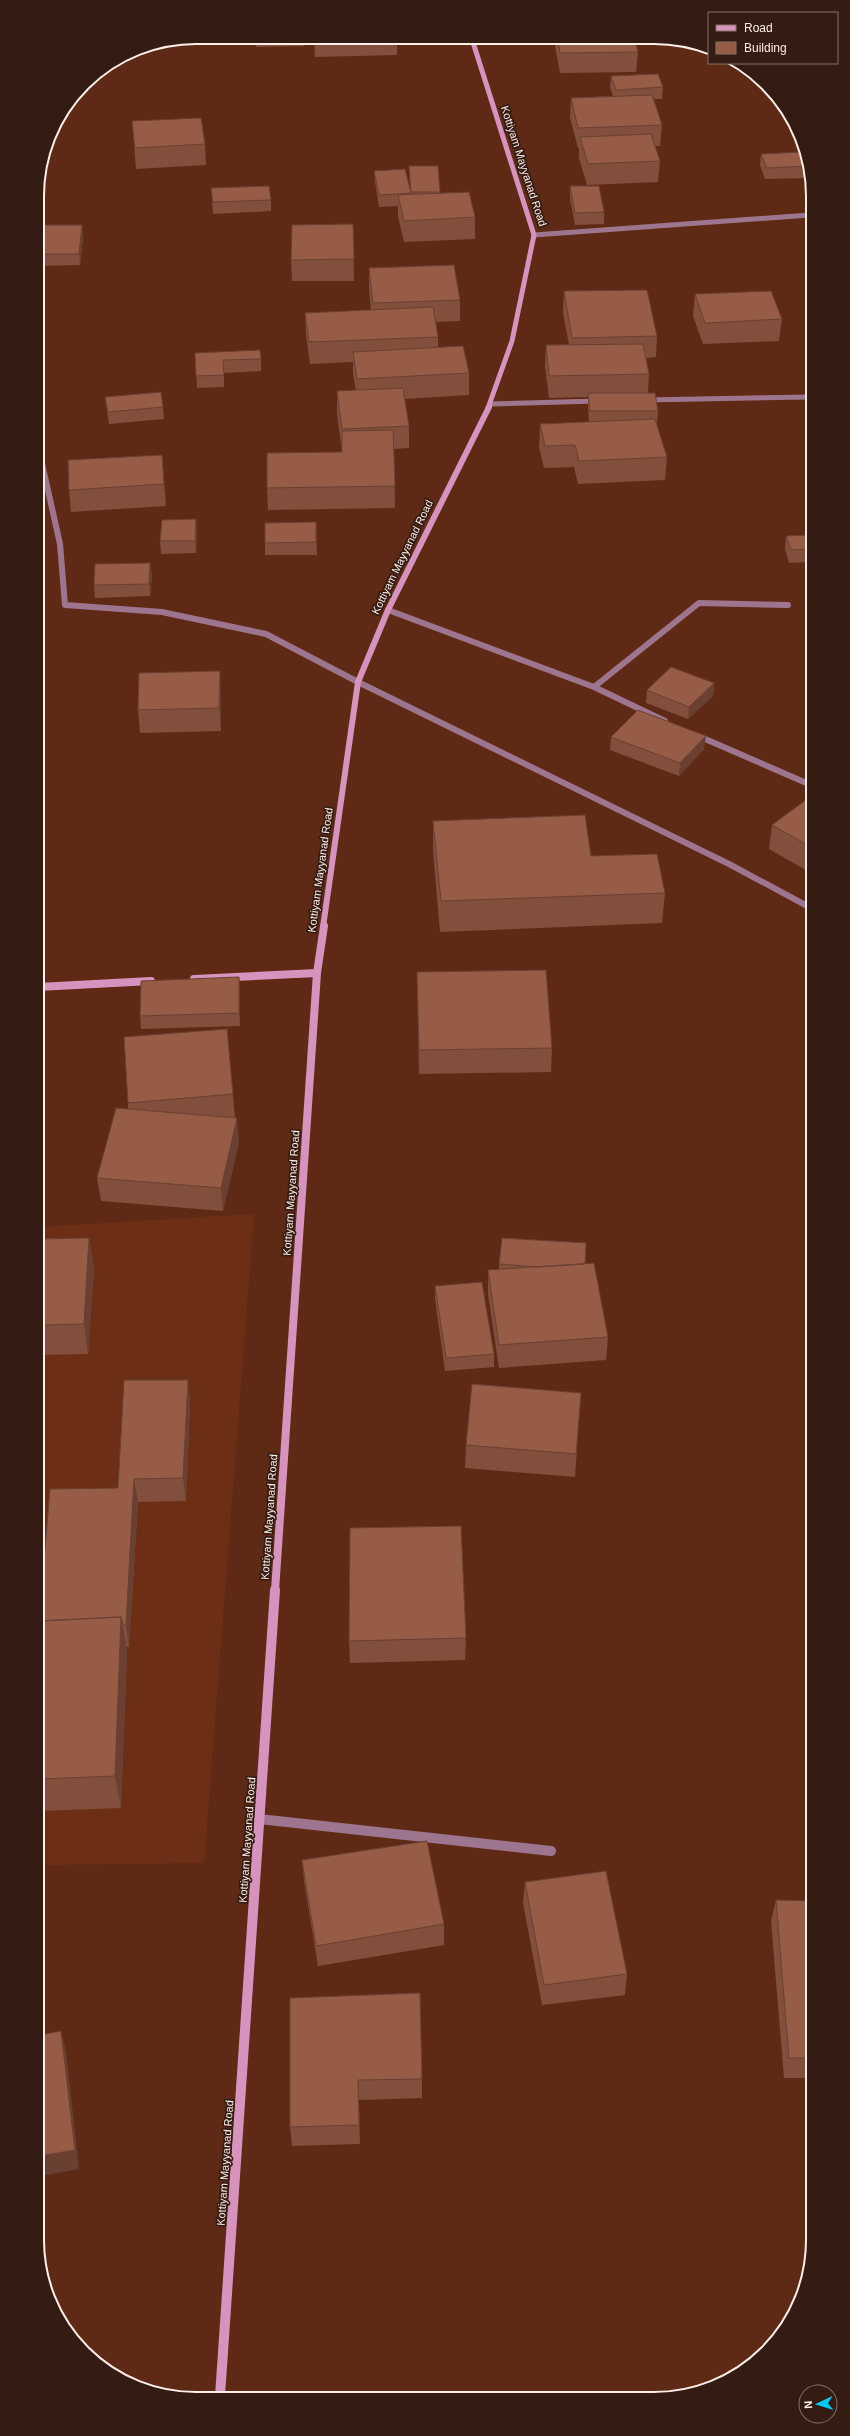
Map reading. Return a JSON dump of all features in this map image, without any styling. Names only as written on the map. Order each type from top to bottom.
[{"type":"street","name":"Kottiyam Mayyanad Road","points":[[220,2392],[317,973],[358,682],[388,610],[490,404],[512,341],[534,235],[474,44]]},
{"type":"street","points":[[534,235],[806,215]]},
{"type":"street","points":[[638,400],[806,397]]},
{"type":"street","points":[[490,404],[607,401]]},
{"type":"street","points":[[44,476],[60,544],[65,605],[162,612],[266,634],[358,682],[729,864],[806,905]]},
{"type":"street","points":[[594,687],[699,603],[788,605]]},
{"type":"street","points":[[388,610],[594,687],[669,723]]},
{"type":"street","points":[[690,733],[806,783]]},
{"type":"street","points":[[182,980],[317,973]]},
{"type":"street","points":[[44,987],[158,981]]},
{"type":"street","points":[[259,1819],[551,1851]]},
{"type":"shaded area","points":[[254,1214],[204,1863],[44,1865],[44,1227]]},
{"type":"building","points":[[559,44],[636,44],[638,52],[560,53]]},
{"type":"building","points":[[658,74],[663,87],[616,90],[611,76]]},
{"type":"building","points":[[652,95],[662,125],[578,128],[571,98]]},
{"type":"building","points":[[201,118],[205,144],[135,148],[132,121]]},
{"type":"building","points":[[651,134],[660,161],[588,164],[580,137]]},
{"type":"building","points":[[800,152],[803,166],[767,168],[761,154]]},
{"type":"building","points":[[409,166],[438,166],[440,192],[411,192]]},
{"type":"building","points":[[405,169],[411,193],[379,195],[374,171]]},
{"type":"building","points":[[269,186],[271,200],[213,202],[211,188]]},
{"type":"building","points":[[570,186],[599,186],[604,212],[575,213]]},
{"type":"building","points":[[469,192],[475,217],[404,221],[398,195]]},
{"type":"building","points":[[353,224],[354,259],[291,260],[292,225]]},
{"type":"building","points":[[44,225],[82,225],[79,254],[44,254]]},
{"type":"building","points":[[454,265],[460,300],[373,303],[369,268]]},
{"type":"building","points":[[647,290],[657,336],[572,338],[564,291]]},
{"type":"building","points":[[771,291],[782,319],[705,323],[695,294]]},
{"type":"building","points":[[433,307],[438,337],[309,342],[305,313]]},
{"type":"building","points":[[643,344],[649,374],[549,376],[546,345]]},
{"type":"building","points":[[463,346],[469,373],[357,379],[353,352]]},
{"type":"building","points":[[260,350],[261,359],[223,360],[224,375],[196,376],[195,353]]},
{"type":"building","points":[[403,388],[409,426],[342,429],[337,391]]},
{"type":"building","points":[[161,392],[163,407],[108,412],[105,397]]},
{"type":"building","points":[[588,393],[655,393],[658,411],[590,411]]},
{"type":"building","points":[[655,419],[667,457],[579,461],[575,445],[545,446],[540,424]]},
{"type":"building","points":[[393,430],[395,486],[267,488],[267,453],[342,452],[342,431]]},
{"type":"building","points":[[162,455],[164,484],[69,490],[68,460]]},
{"type":"building","points":[[196,519],[195,541],[160,541],[162,520]]},
{"type":"building","points":[[316,522],[316,542],[265,543],[265,523]]},
{"type":"building","points":[[806,535],[806,549],[791,550],[786,536]]},
{"type":"building","points":[[150,563],[149,584],[94,585],[95,564]]},
{"type":"building","points":[[671,667],[714,683],[689,707],[647,690]]},
{"type":"building","points":[[220,671],[219,708],[138,710],[139,673]]},
{"type":"building","points":[[638,710],[706,736],[680,763],[611,737]]},
{"type":"building","points":[[806,800],[806,844],[772,825]]},
{"type":"building","points":[[585,815],[591,856],[657,854],[665,893],[441,901],[433,821]]},
{"type":"building","points":[[546,970],[552,1048],[419,1050],[417,972]]},
{"type":"building","points":[[239,977],[239,1013],[140,1016],[141,981]]},
{"type":"building","points":[[227,1029],[233,1094],[128,1103],[124,1037]]},
{"type":"building","points":[[116,1108],[237,1118],[221,1188],[97,1178]]},
{"type":"building","points":[[89,1238],[84,1324],[44,1325],[44,1239]]},
{"type":"building","points":[[502,1238],[586,1243],[585,1264],[538,1267],[499,1264]]},
{"type":"building","points":[[594,1263],[608,1337],[499,1345],[488,1270]]},
{"type":"building","points":[[482,1282],[494,1354],[446,1358],[435,1286]]},
{"type":"building","points":[[124,1380],[188,1380],[183,1478],[134,1479],[126,1625],[123,1625],[121,1617],[44,1621],[44,1561],[50,1489],[118,1488]]},
{"type":"building","points":[[472,1384],[581,1393],[576,1454],[466,1445]]},
{"type":"building","points":[[461,1526],[466,1638],[349,1641],[350,1528]]},
{"type":"building","points":[[121,1617],[115,1776],[44,1779],[44,1621]]},
{"type":"building","points":[[427,1841],[444,1924],[316,1946],[302,1860]]},
{"type":"building","points":[[606,1871],[627,1974],[544,1985],[525,1882]]},
{"type":"building","points":[[776,1900],[806,1901],[806,2058],[789,2058]]},
{"type":"building","points":[[420,1993],[422,2079],[358,2080],[359,2125],[290,2127],[290,1998]]},
{"type":"building","points":[[61,2031],[75,2150],[44,2155],[44,2034]]}]
